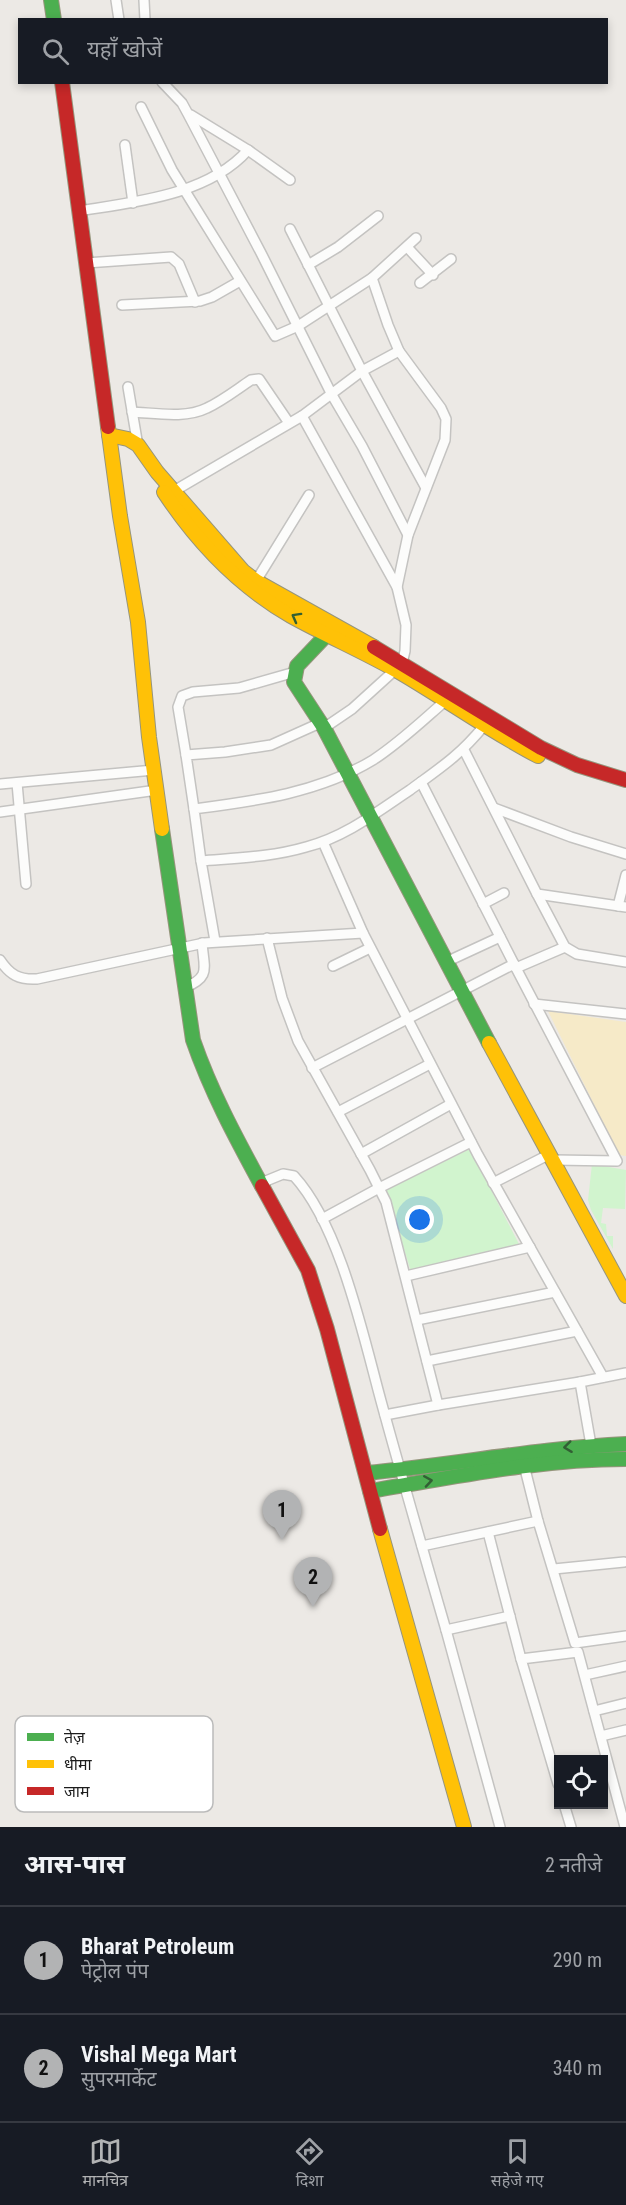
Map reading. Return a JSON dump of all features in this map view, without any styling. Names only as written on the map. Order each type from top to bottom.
[{"type":"street","points":[[51,0],[54,18]]},
{"type":"street","points":[[116,0],[119,18]]},
{"type":"street","points":[[144,0],[146,18]]},
{"type":"street","points":[[62,84],[109,435],[138,622],[154,770],[178,949],[193,1040],[222,1112],[308,1270],[327,1329],[464,1827]]},
{"type":"street","points":[[164,84],[182,103],[188,114],[332,396],[362,446],[408,535]]},
{"type":"street","points":[[141,107],[184,190],[272,334],[278,336],[298,326],[372,278],[416,238]]},
{"type":"street","points":[[188,114],[248,150],[290,180]]},
{"type":"street","points":[[125,145],[133,203]]},
{"type":"street","points":[[79,211],[161,198],[184,190],[219,172],[241,158],[248,150]]},
{"type":"street","points":[[308,265],[338,247],[378,216]]},
{"type":"street","points":[[290,229],[362,371],[426,488]]},
{"type":"street","points":[[407,247],[433,275]]},
{"type":"street","points":[[86,263],[171,257],[179,264],[195,302]]},
{"type":"street","points":[[420,284],[451,259]]},
{"type":"street","points":[[372,278],[399,351],[441,408],[446,419],[445,440],[408,535],[397,587]]},
{"type":"street","points":[[122,305],[195,302],[212,297],[240,281]]},
{"type":"street","points":[[174,491],[302,416],[332,396],[362,371],[399,351]]},
{"type":"street","points":[[132,412],[174,414],[195,412],[206,409],[255,379],[263,383],[290,423]]},
{"type":"street","points":[[128,387],[138,446]]},
{"type":"street","points":[[186,755],[271,745],[322,726],[352,710],[399,666],[405,651],[406,625],[397,587],[302,416]]},
{"type":"street","points":[[109,435],[132,440],[138,446],[158,476],[174,491],[243,571],[332,630]]},
{"type":"street","points":[[158,476],[160,486],[186,522],[236,576],[256,593],[399,666],[541,748],[578,765],[626,780]]},
{"type":"street","points":[[256,581],[309,495]]},
{"type":"street","points":[[332,630],[300,663],[295,672],[294,682],[322,726],[626,1296]]},
{"type":"street","points":[[399,666],[444,702],[483,727],[567,770],[626,789]]},
{"type":"street","points":[[215,941],[178,713],[179,702],[182,696],[193,692],[249,686],[295,672]]},
{"type":"street","points":[[194,809],[277,797],[347,774],[382,753],[444,702]]},
{"type":"street","points":[[201,861],[276,854],[323,842],[370,818],[421,782],[464,750],[483,727]]},
{"type":"street","points":[[464,750],[565,947],[577,954],[626,962]]},
{"type":"street","points":[[0,783],[154,770]]},
{"type":"street","points":[[421,782],[534,1004],[622,1161]]},
{"type":"street","points":[[17,783],[26,884]]},
{"type":"street","points":[[0,812],[157,790]]},
{"type":"street","points":[[494,808],[571,837],[626,854]]},
{"type":"street","points":[[323,842],[363,933],[406,1020],[493,1183],[603,1377]]},
{"type":"street","points":[[537,894],[622,906],[626,875]]},
{"type":"street","points":[[483,904],[504,893]]},
{"type":"street","points":[[0,960],[10,974],[26,980],[215,941],[363,933]]},
{"type":"street","points":[[446,962],[500,937]]},
{"type":"street","points":[[267,938],[289,1019],[312,1068],[379,1188],[390,1215],[438,1404]]},
{"type":"street","points":[[184,988],[199,982],[204,973],[202,943]]},
{"type":"street","points":[[312,1068],[461,990],[565,947]]},
{"type":"street","points":[[333,966],[370,948]]},
{"type":"street","points":[[534,1004],[626,1014]]},
{"type":"street","points":[[338,1112],[430,1064]]},
{"type":"street","points":[[361,1154],[451,1104]]},
{"type":"street","points":[[322,1219],[471,1142]]},
{"type":"street","points":[[493,1183],[552,1157],[622,1161]]},
{"type":"street","points":[[261,1183],[283,1174],[294,1176],[322,1219],[345,1276],[500,1827]]},
{"type":"street","points":[[406,1276],[530,1247]]},
{"type":"street","points":[[417,1320],[555,1292]]},
{"type":"street","points":[[427,1361],[577,1331]]},
{"type":"street","points":[[385,1415],[626,1373]]},
{"type":"street","points":[[580,1382],[591,1445]]},
{"type":"street","points":[[370,1491],[591,1445],[626,1444]]},
{"type":"street","points":[[366,1473],[523,1460],[626,1458]]},
{"type":"street","points":[[523,1460],[538,1521],[585,1675],[625,1827]]},
{"type":"street","points":[[422,1546],[538,1521]]},
{"type":"street","points":[[488,1532],[521,1659],[554,1770]]},
{"type":"street","points":[[554,1569],[624,1562]]},
{"type":"street","points":[[446,1630],[510,1616]]},
{"type":"street","points":[[521,1659],[626,1636]]},
{"type":"street","points":[[585,1675],[626,1666]]},
{"type":"street","points":[[594,1710],[626,1703]]},
{"type":"street","points":[[601,1736],[626,1730]]},
{"type":"street","points":[[566,1809],[571,1827]]},
{"type":"sand","points":[[548,1011],[626,1022],[626,1156],[619,1155]]},
{"type":"green space","points":[[470,1149],[521,1248],[411,1272],[386,1190]]},
{"type":"green space","points":[[592,1164],[626,1170],[625,1209],[603,1208],[601,1223],[606,1224],[607,1236],[613,1236],[613,1249],[591,1210],[588,1200]]},
{"type":"traffic: fast","points":[[51,0],[54,18]]},
{"type":"traffic: fast","points":[[335,626],[297,666],[294,682],[324,728],[489,1043]]},
{"type":"traffic: fast","points":[[162,829],[193,1040],[233,1132],[262,1186]]},
{"type":"traffic: fast","points":[[366,1473],[561,1449],[626,1444]]},
{"type":"traffic: fast","points":[[370,1491],[530,1465],[626,1459]]},
{"type":"traffic: slow","points":[[108,427],[138,622],[149,737],[162,829]]},
{"type":"traffic: slow","points":[[109,435],[128,439],[138,445],[157,472],[243,571],[256,581],[374,647]]},
{"type":"traffic: slow","points":[[164,492],[190,528],[220,562],[272,604],[401,673],[538,756]]},
{"type":"traffic: slow","points":[[489,1043],[626,1296]]},
{"type":"traffic: slow","points":[[380,1529],[464,1827]]},
{"type":"traffic: jam","points":[[62,84],[108,427]]},
{"type":"traffic: jam","points":[[374,647],[541,748],[577,765],[626,780]]},
{"type":"traffic: jam","points":[[262,1186],[308,1270],[327,1329],[380,1529]]},
{"type":"place","name":"Bharat Petroleum","points":[[282,1540]]},
{"type":"place","name":"Vishal Mega Mart","points":[[313,1607]]}]
